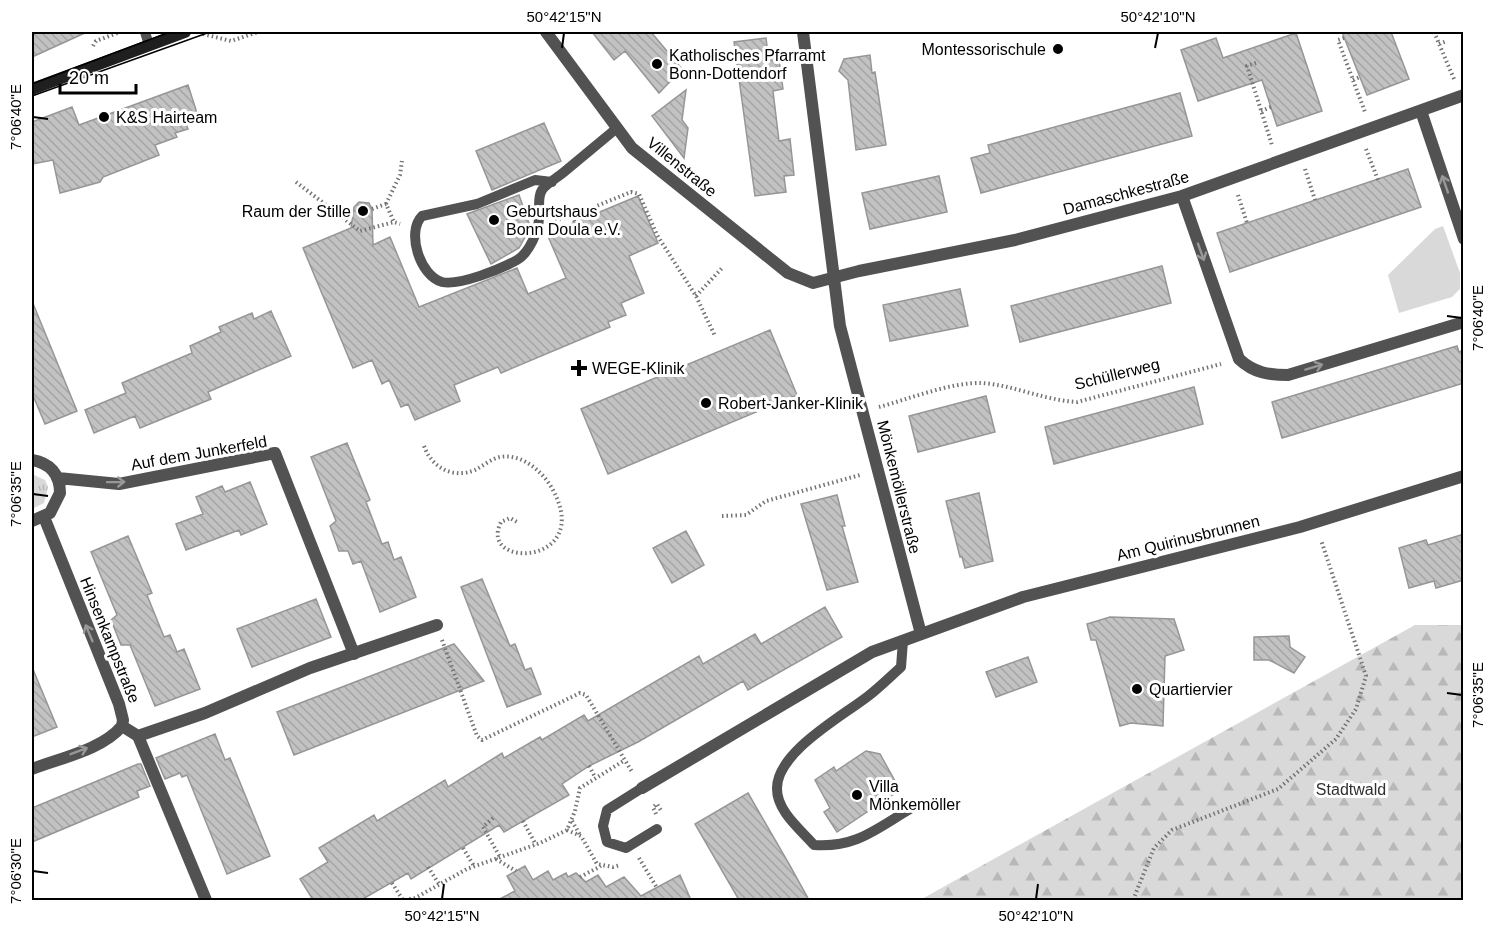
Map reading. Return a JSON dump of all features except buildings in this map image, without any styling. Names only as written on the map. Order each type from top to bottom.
[{"type":"main road","points":[[32,89],[185,32]]},
{"type":"street","name":"Villenstraße","points":[[546,32],[632,148],[788,273],[813,283],[832,279]]},
{"type":"street","name":"Mönkemöllerstraße","points":[[802,32],[832,279],[840,326],[921,634]]},
{"type":"street","name":"Damaschkestraße","points":[[832,279],[859,271],[1015,240],[1182,196],[1462,96]]},
{"type":"street","points":[[1421,111],[1464,239]]},
{"type":"street","points":[[1182,196],[1239,359],[1248,368],[1267,375],[1288,375],[1464,322]]},
{"type":"street","name":"Auf dem Junkerfeld","points":[[58,478],[119,484],[275,453],[354,654]]},
{"type":"street","points":[[32,460],[48,465],[58,478]]},
{"type":"street","name":"Am Quirinusbrunnen","points":[[921,634],[1023,597],[1315,522],[1464,476]]},
{"type":"street","name":"Hinsenkampstraße","points":[[58,478],[59,501],[38,519],[119,704],[123,720],[122,726],[138,736]]},
{"type":"street","points":[[206,900],[138,736],[205,713],[310,668],[437,625]]},
{"type":"street","points":[[642,788],[873,652],[921,634]]},
{"type":"street","points":[[32,769],[95,745],[116,733],[122,726]]},
{"type":"lane","points":[[145,32],[149,45]]},
{"type":"lane","points":[[552,182],[535,180],[477,204],[429,213],[416,222],[414,230],[422,260],[431,277],[442,282],[453,283],[519,260],[534,240],[540,219],[538,201],[542,190],[552,182],[616,128]]},
{"type":"lane","points":[[903,641],[901,667],[866,697],[837,717],[791,758],[778,775],[777,791],[781,805],[814,845],[830,846],[856,842],[910,809]]},
{"type":"lane","points":[[642,788],[607,810],[603,826],[607,842],[626,848],[657,829]]},
{"type":"path","points":[[96,41],[120,32]]},
{"type":"path","points":[[193,32],[231,41],[258,32]]},
{"type":"path","points":[[1434,32],[1462,96]]},
{"type":"path","points":[[1344,38],[1338,40],[1353,80],[1378,180]]},
{"type":"path","points":[[1439,44],[1447,41]]},
{"type":"path","points":[[1256,63],[1247,66],[1278,163]]},
{"type":"path","points":[[1353,80],[1360,77]]},
{"type":"path","points":[[1261,111],[1271,107]]},
{"type":"path","points":[[1300,155],[1315,200]]},
{"type":"path","points":[[372,209],[386,204],[400,175],[402,161]]},
{"type":"path","points":[[1233,179],[1247,223]]},
{"type":"path","points":[[296,182],[360,231],[394,222],[414,230]]},
{"type":"path","points":[[540,219],[572,216],[632,192],[639,194],[657,235],[696,296],[715,336]]},
{"type":"path","points":[[386,204],[394,222]]},
{"type":"path","points":[[572,216],[575,222]]},
{"type":"path","points":[[696,296],[723,267]]},
{"type":"path","name":"Schüllerweg","points":[[862,411],[963,385],[983,383],[1053,401],[1077,402],[1239,359]]},
{"type":"path","points":[[424,446],[428,457],[448,472],[462,473],[474,470],[497,458],[507,457],[516,457],[536,470],[554,490],[562,515],[562,528],[556,538],[541,553],[516,554],[505,550],[499,542],[498,534],[501,522],[510,518],[517,522]]},
{"type":"path","points":[[722,516],[746,515],[766,501],[878,471]]},
{"type":"path","points":[[1133,900],[1154,848],[1172,830],[1278,789],[1336,739],[1356,709],[1366,676],[1315,522]]},
{"type":"path","points":[[437,625],[477,736],[482,740],[580,693],[586,695],[642,788]]},
{"type":"path","points":[[392,883],[404,900],[474,866],[536,844],[567,830],[572,821],[580,788],[625,760]]},
{"type":"path","points":[[589,766],[595,777]]},
{"type":"path","points":[[493,818],[483,827],[498,858],[516,871]]},
{"type":"path","points":[[523,821],[536,844]]},
{"type":"path","points":[[572,821],[581,836]]},
{"type":"path","points":[[463,848],[474,866]]},
{"type":"path","points":[[638,855],[657,888]]},
{"type":"path","points":[[580,878],[601,866]]},
{"type":"path","points":[[428,867],[439,884]]},
{"type":"green space","points":[[1443,226],[1460,273],[1460,289],[1452,297],[1399,313],[1388,275],[1435,229]]},
{"type":"green space","points":[[32,474],[45,480],[48,487],[44,503],[32,509]]},
{"type":"green space","name":"Stadtwald","points":[[1415,625],[1463,625],[1463,900],[920,900]]},
{"type":"tram line","points":[[32,84],[170,32]]},
{"type":"tram line","points":[[32,96],[210,32]]},
{"type":"place","name":"Montessorischule","points":[[1058,49]]},
{"type":"place","name":"Katholisches Pfarramt Bonn-Dottendorf","points":[[657,64]]},
{"type":"place","name":"K&S Hairteam","points":[[104,117]]},
{"type":"place","name":"Raum der Stille","points":[[363,211]]},
{"type":"place","name":"Geburtshaus Bonn Doula e.V.","points":[[494,220]]},
{"type":"place","name":"WEGE-Klinik","points":[[579,368]]},
{"type":"place","name":"Robert-Janker-Klinik","points":[[706,403]]},
{"type":"place","name":"Quartiervier","points":[[1137,689]]},
{"type":"place","name":"Villa Mönkemöller","points":[[857,795]]}]
